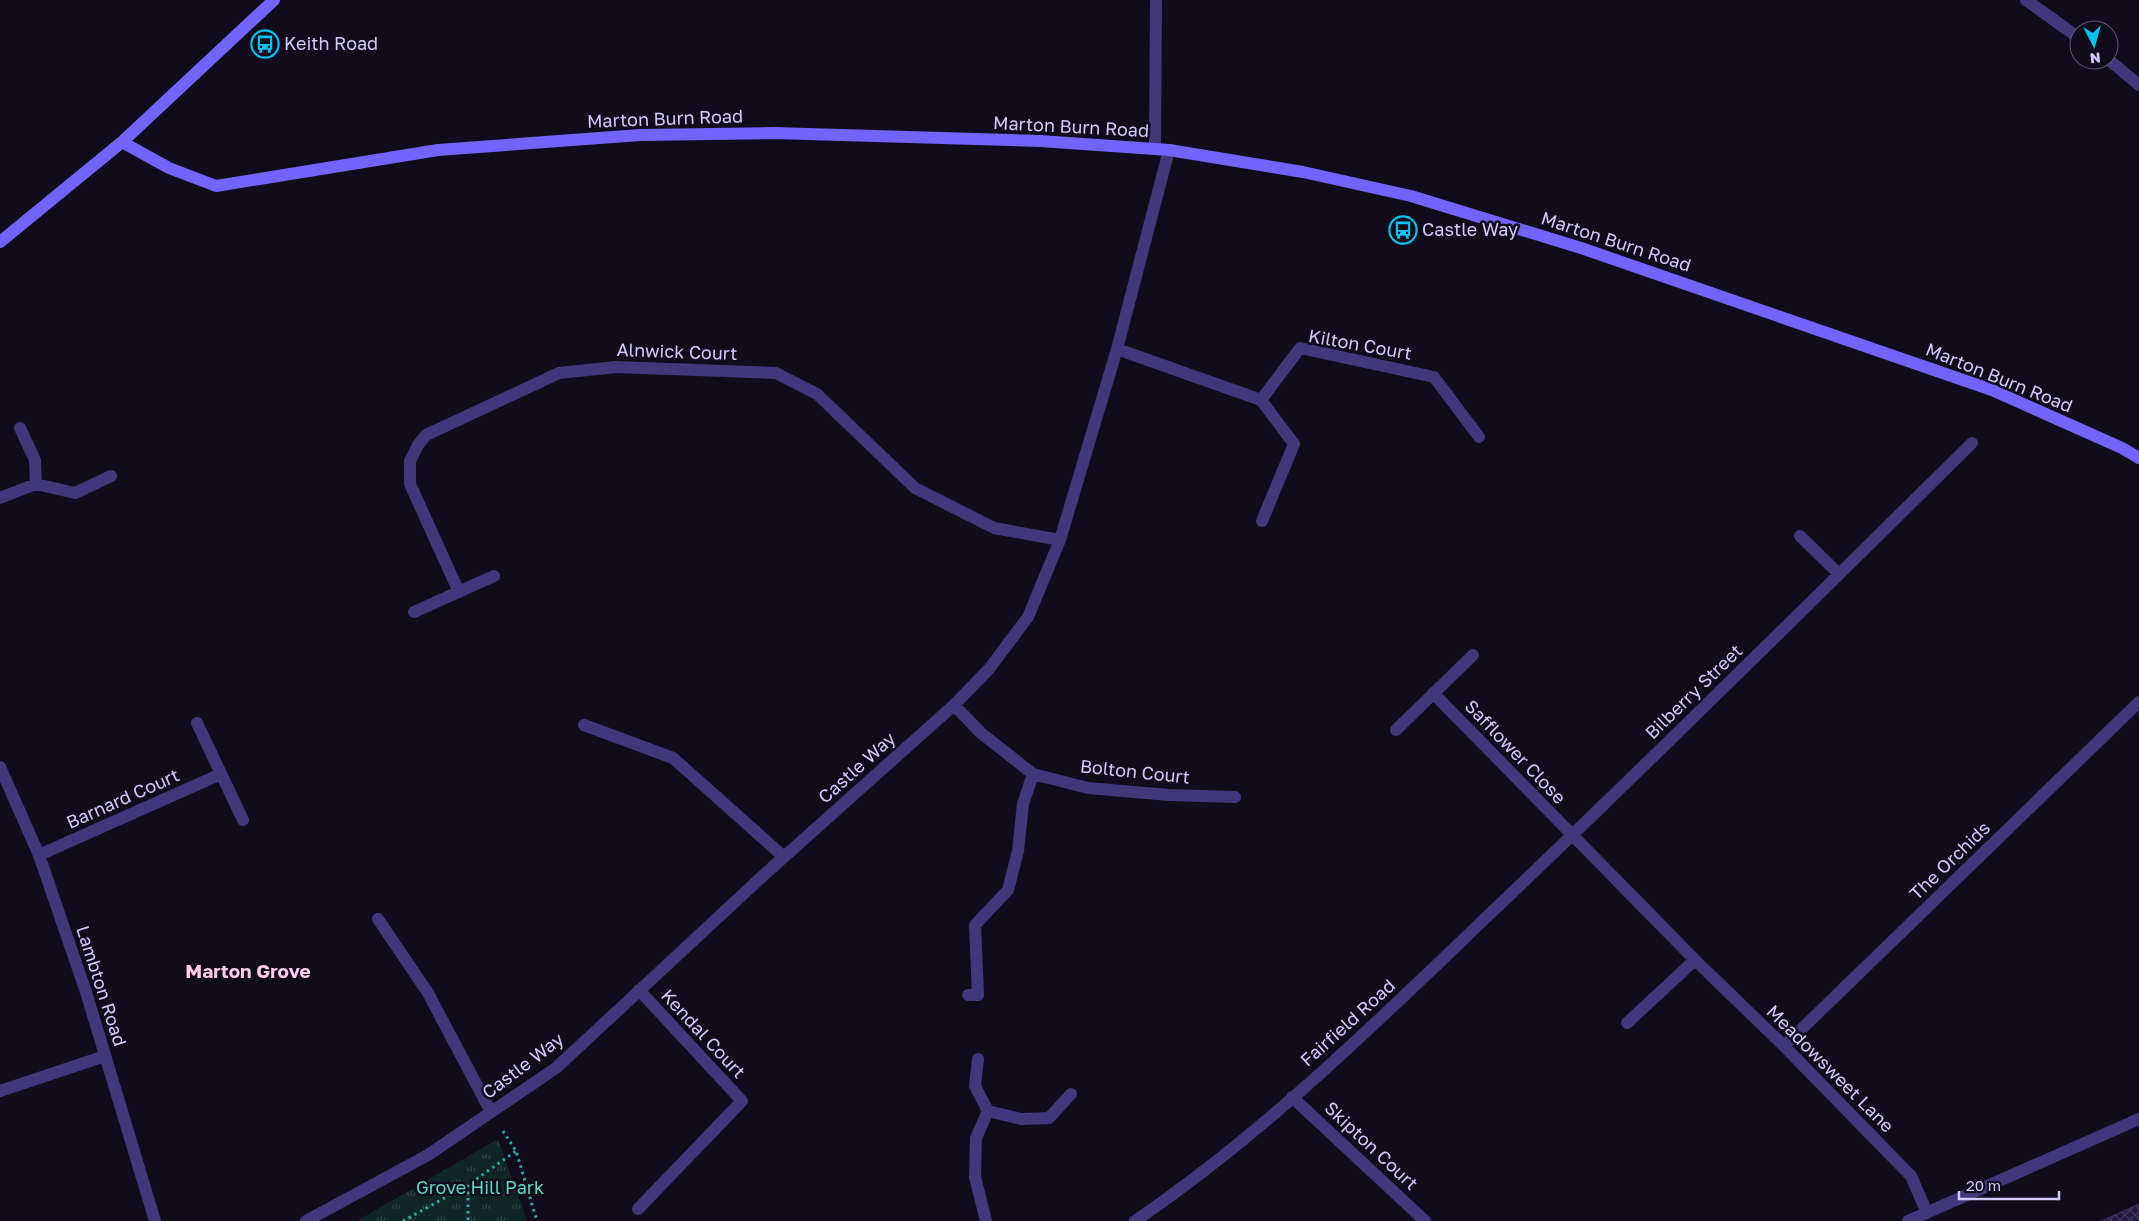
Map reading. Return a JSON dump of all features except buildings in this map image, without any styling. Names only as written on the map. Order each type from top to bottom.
[{"type":"street","points":[[0,242],[122,142],[274,0]]},
{"type":"street","points":[[1155,149],[1156,0]]},
{"type":"street","points":[[2026,0],[2069,31]]},
{"type":"street","points":[[2119,68],[2139,84]]},
{"type":"street","name":"Marton Burn Road","points":[[122,142],[169,168],[216,186],[438,150],[640,135],[774,133],[1040,141],[1169,150],[1303,172],[1411,196],[1580,248],[1992,390],[2113,444],[2139,458]]},
{"type":"street","name":"Castle Way","points":[[306,1221],[428,1155],[556,1068],[784,857],[954,704],[989,669],[1028,618],[1060,540],[1117,349],[1169,150]]},
{"type":"street","name":"Kilton Court","points":[[1261,400],[1300,348],[1434,377],[1479,437]]},
{"type":"street","points":[[1117,349],[1261,400],[1294,444],[1262,521]]},
{"type":"street","name":"Alnwick Court","points":[[458,592],[410,484],[410,461],[418,445],[426,435],[559,372],[616,367],[776,373],[817,394],[914,488],[994,528],[1060,540]]},
{"type":"street","points":[[20,428],[35,460],[36,484]]},
{"type":"street","name":"Bilberry Street","points":[[1573,835],[1972,443]]},
{"type":"street","points":[[0,498],[36,484],[75,493],[111,476]]},
{"type":"street","points":[[1800,536],[1839,574]]},
{"type":"street","points":[[414,612],[494,576]]},
{"type":"street","points":[[1396,730],[1473,655]]},
{"type":"street","name":"Safflower Close","points":[[1433,693],[1573,835]]},
{"type":"street","name":"The Orchids","points":[[1784,1046],[2139,702]]},
{"type":"street","name":"Bolton Court","points":[[954,704],[981,733],[1033,774],[1088,788],[1168,795],[1235,797]]},
{"type":"street","points":[[197,723],[243,820]]},
{"type":"street","points":[[584,725],[673,758],[784,857]]},
{"type":"street","name":"Lambton Road","points":[[0,767],[39,855],[86,992],[155,1221]]},
{"type":"street","name":"Barnard Court","points":[[39,855],[221,774]]},
{"type":"street","points":[[968,995],[978,995],[975,925],[1008,890],[1018,851],[1023,804],[1033,774]]},
{"type":"street","name":"Meadowsweet Lane","points":[[1573,835],[1911,1176],[1927,1213]]},
{"type":"street","name":"Fairfield Road","points":[[1134,1221],[1185,1187],[1373,1026],[1573,835]]},
{"type":"street","points":[[378,919],[428,993],[491,1112]]},
{"type":"street","points":[[1627,1023],[1695,960]]},
{"type":"street","name":"Kendal Court","points":[[638,1209],[742,1101],[639,990]]},
{"type":"street","points":[[0,1091],[106,1056]]},
{"type":"street","points":[[978,1059],[975,1086],[988,1111],[1021,1119],[1049,1118],[1071,1094]]},
{"type":"street","name":"Skipton Court","points":[[1292,1097],[1426,1221]]},
{"type":"street","points":[[986,1221],[975,1177],[976,1138],[988,1111]]},
{"type":"street","points":[[1908,1221],[2139,1119]]},
{"type":"path","points":[[491,1112],[516,1151],[538,1221]]},
{"type":"path","points":[[403,1221],[468,1185],[516,1151]]},
{"type":"path","points":[[468,1185],[468,1221]]},
{"type":"green space","name":"Grove Hill Park","points":[[498,1139],[527,1221],[357,1221]]},
{"type":"place","name":"Keith Road","points":[[265,44]]},
{"type":"place","name":"Castle Way","points":[[1403,230]]},
{"type":"district","name":"Marton Grove","points":[[248,971]]}]
